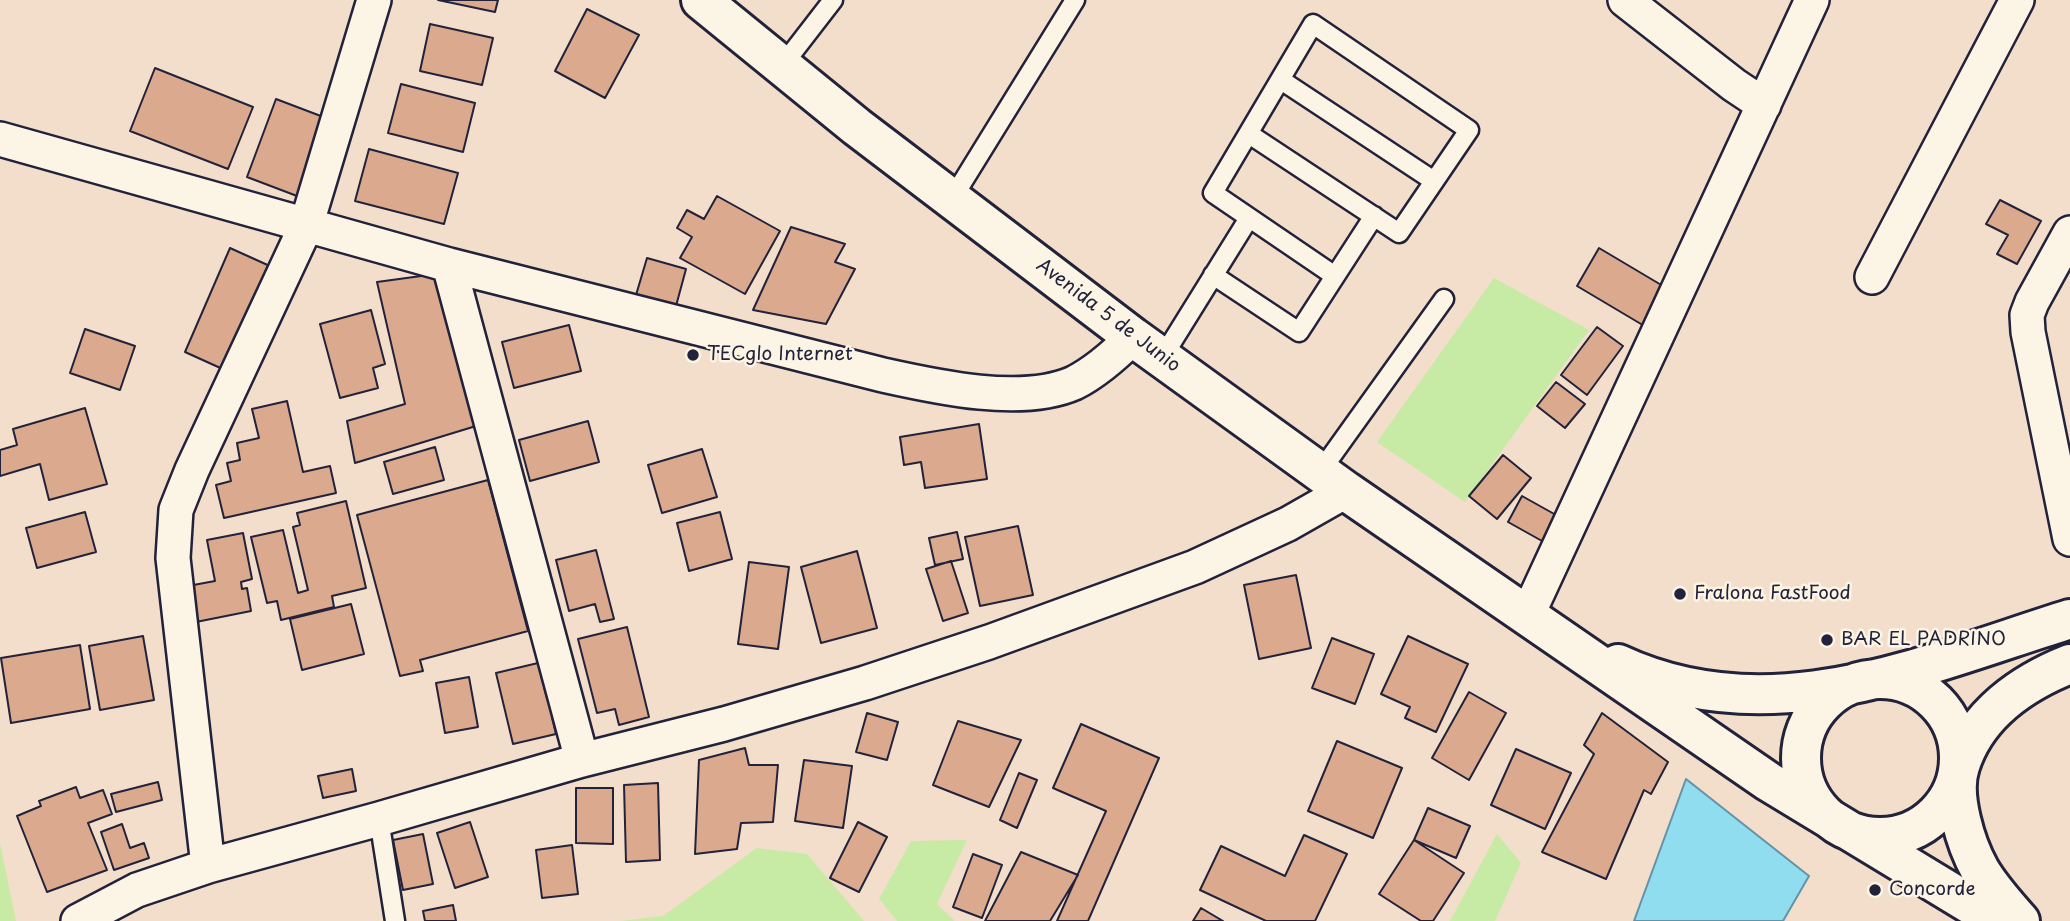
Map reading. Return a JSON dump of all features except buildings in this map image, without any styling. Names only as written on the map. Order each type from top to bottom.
[{"type":"main road","name":"Avenida 5 de Junio","points":[[701,0],[952,199],[1148,347],[1333,482],[1527,616]]},
{"type":"main road","points":[[1527,616],[1587,650],[1631,670],[1684,685],[1763,695],[1798,694],[1860,682],[1951,658],[2070,619]]},
{"type":"main road","points":[[1527,616],[1719,749],[1998,921]]},
{"type":"main road","points":[[2020,921],[1991,886],[1969,846],[1958,801],[1959,769],[1959,750],[1955,732],[1948,716],[1936,702],[1906,683],[1888,680],[1860,682],[1835,693],[1815,713],[1804,739],[1801,757],[1803,775],[1809,793],[1819,808],[1841,826],[1866,836],[1902,834],[1919,827],[1934,816],[1946,802],[1954,786],[1959,769],[1971,743],[1986,720],[2009,696],[2032,681],[2070,664]]},
{"type":"street","points":[[208,866],[173,558],[176,510],[192,470],[306,226],[374,0]]},
{"type":"street","points":[[1625,0],[1734,85],[1764,105]]},
{"type":"street","points":[[1527,616],[1812,0]]},
{"type":"street","points":[[1872,277],[2017,0]]},
{"type":"street","points":[[0,139],[449,265],[940,387],[986,393],[1038,393],[1074,383],[1115,356],[1148,347]]},
{"type":"street","points":[[2070,233],[2027,315],[2028,332],[2070,539]]},
{"type":"street","points":[[449,265],[582,760]]},
{"type":"street","points":[[78,921],[137,890],[208,866],[582,760],[724,724],[989,642],[1195,567],[1288,524],[1333,482]]},
{"type":"lane","points":[[782,66],[833,0]]},
{"type":"lane","points":[[952,199],[1075,0]]},
{"type":"lane","points":[[1249,134],[1399,233],[1469,130],[1313,24],[1213,193],[1335,276]]},
{"type":"lane","points":[[1281,80],[1434,181]]},
{"type":"lane","points":[[1213,275],[1299,332],[1374,216]]},
{"type":"lane","points":[[1148,347],[1213,275],[1249,218]]},
{"type":"lane","points":[[1333,482],[1444,299]]},
{"type":"lane","points":[[379,819],[395,921]]},
{"type":"green space","points":[[1494,278],[1589,330],[1465,502],[1377,442]]},
{"type":"green space","points":[[1497,834],[1521,863],[1495,921],[1450,921]]},
{"type":"green space","points":[[967,840],[937,904],[955,921],[897,921],[879,899],[911,841]]},
{"type":"green space","points":[[0,843],[16,921],[0,921]]},
{"type":"green space","points":[[757,848],[807,854],[864,921],[620,921],[663,916]]},
{"type":"water","points":[[1686,779],[1809,876],[1783,921],[1634,921]]},
{"type":"place","name":"TECglo Internet","points":[[693,355]]},
{"type":"place","name":"Fralona FastFood","points":[[1680,594]]},
{"type":"place","name":"BAR EL PADRINO","points":[[1827,640]]},
{"type":"place","name":"Concorde","points":[[1875,890]]}]
